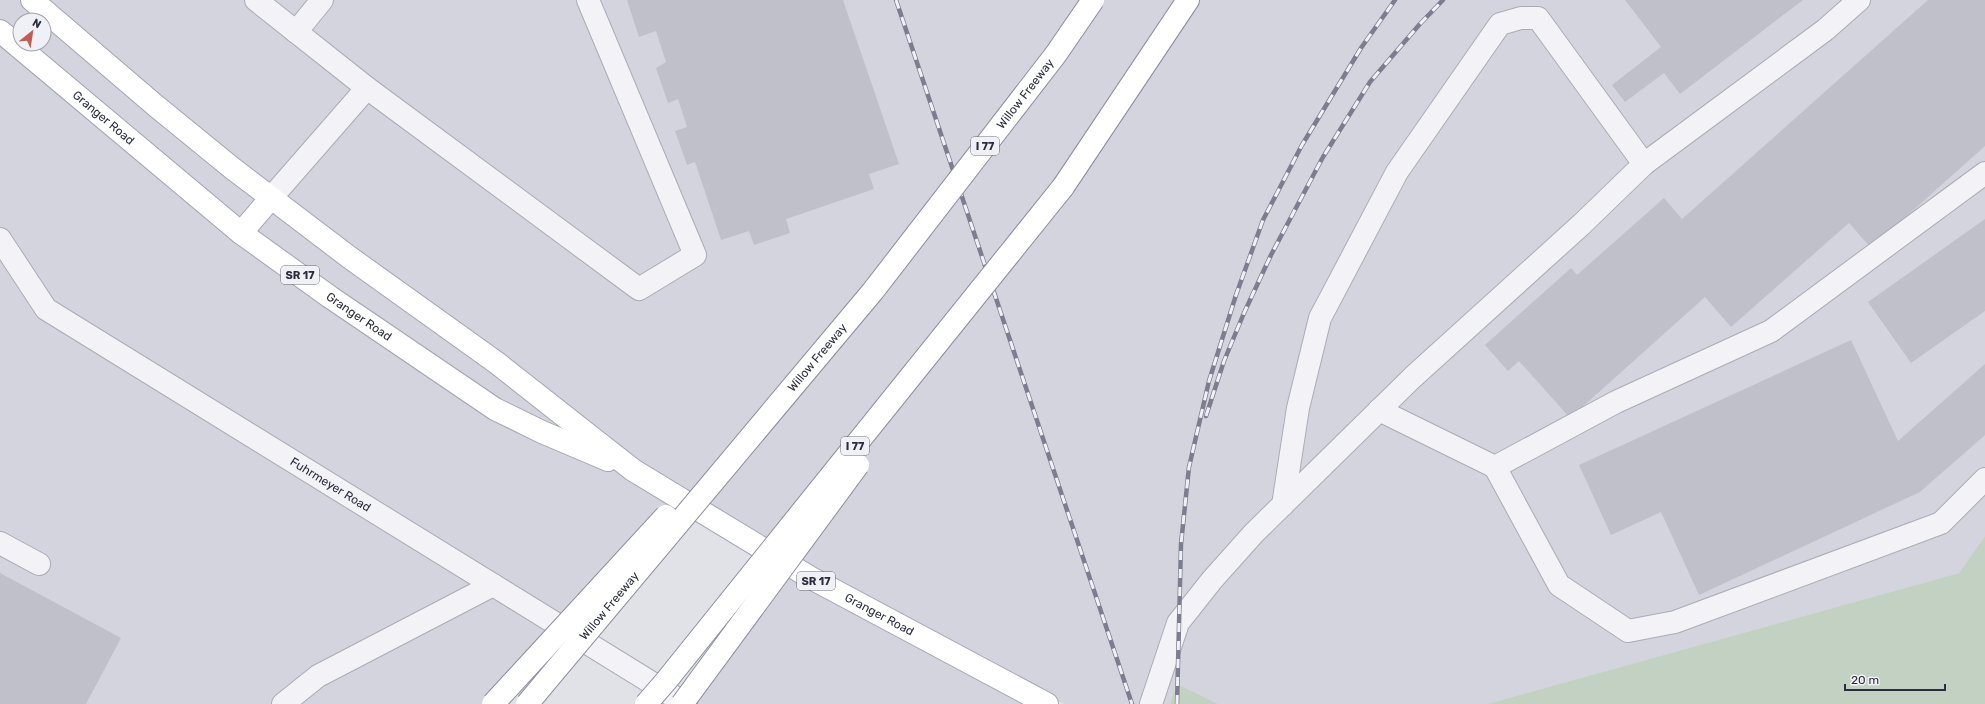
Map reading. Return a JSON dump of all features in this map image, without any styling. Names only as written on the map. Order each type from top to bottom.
[{"type":"main road","name":"Granger Road","points":[[32,0],[156,106],[271,198],[356,262],[497,364],[633,470],[811,578],[1047,704]]},
{"type":"main road","name":"Willow Freeway","points":[[527,704],[873,291],[1056,54],[1094,0]]},
{"type":"main road","name":"I 77","points":[[646,704],[666,682],[1063,187],[1188,0]]},
{"type":"main road","name":"Granger Road","points":[[0,31],[241,233],[330,297],[495,408],[542,432],[633,470]]},
{"type":"main road","points":[[682,704],[1063,187]]},
{"type":"main road","points":[[241,233],[271,198]]},
{"type":"main road","points":[[493,704],[873,291]]},
{"type":"street","points":[[256,0],[367,88],[639,289],[695,255],[588,0]]},
{"type":"street","points":[[296,32],[322,0]]},
{"type":"street","points":[[1151,704],[1178,623],[1212,580],[1254,533],[1378,410],[1582,224],[1644,164],[1825,30],[1859,0]]},
{"type":"street","points":[[1283,505],[1298,408],[1320,318],[1397,172],[1500,24],[1521,18],[1538,18],[1644,164]]},
{"type":"street","points":[[271,198],[367,88]]},
{"type":"street","points":[[1495,466],[1616,402],[1771,330],[1985,173]]},
{"type":"street","name":"Fuhrmeyer Road","points":[[0,239],[46,309],[686,704]]},
{"type":"street","points":[[1378,410],[1495,466],[1559,584],[1628,631],[1675,622],[1941,523],[1985,479]]},
{"type":"street","points":[[0,543],[39,564]]},
{"type":"street","points":[[283,704],[318,676],[493,585]]},
{"type":"shaded area","points":[[0,0],[1985,0],[1985,536],[1959,573],[1487,704],[1065,704],[1004,681],[1025,704],[682,704],[781,570],[681,500],[493,704],[0,704]]},
{"type":"green space","points":[[1985,536],[1985,704],[1487,704],[1959,573]]},
{"type":"green space","points":[[1177,684],[1218,704],[1170,704]]},
{"type":"building","points":[[627,0],[843,0],[899,164],[869,174],[874,189],[786,219],[790,233],[754,245],[749,231],[721,240],[695,162],[687,165],[675,131],[687,127],[678,99],[668,103],[656,68],[666,62],[656,31],[639,37]]},
{"type":"building","points":[[1625,0],[1803,0],[1680,94],[1664,73],[1625,102],[1612,85],[1661,47]]},
{"type":"building","points":[[1928,0],[1985,0],[1985,146],[1871,248],[1849,223],[1731,327],[1705,297],[1570,418],[1519,361],[1508,371],[1485,345],[1571,268],[1577,275],[1664,198],[1682,219]]},
{"type":"building","points":[[1985,219],[1985,311],[1911,363],[1868,302]]},
{"type":"building","points":[[1851,340],[1898,441],[1985,364],[1985,435],[1920,492],[1699,595],[1661,512],[1611,535],[1579,465]]},
{"type":"building","points":[[0,573],[121,638],[86,704],[0,704]]},
{"type":"railway","points":[[896,0],[1132,704]]},
{"type":"railway","points":[[1177,704],[1181,544],[1189,467],[1209,381],[1236,295],[1263,220],[1302,145],[1361,48],[1395,0]]},
{"type":"railway","points":[[1206,416],[1224,361],[1244,313],[1271,255],[1323,157],[1370,82],[1419,25],[1443,0]]}]
